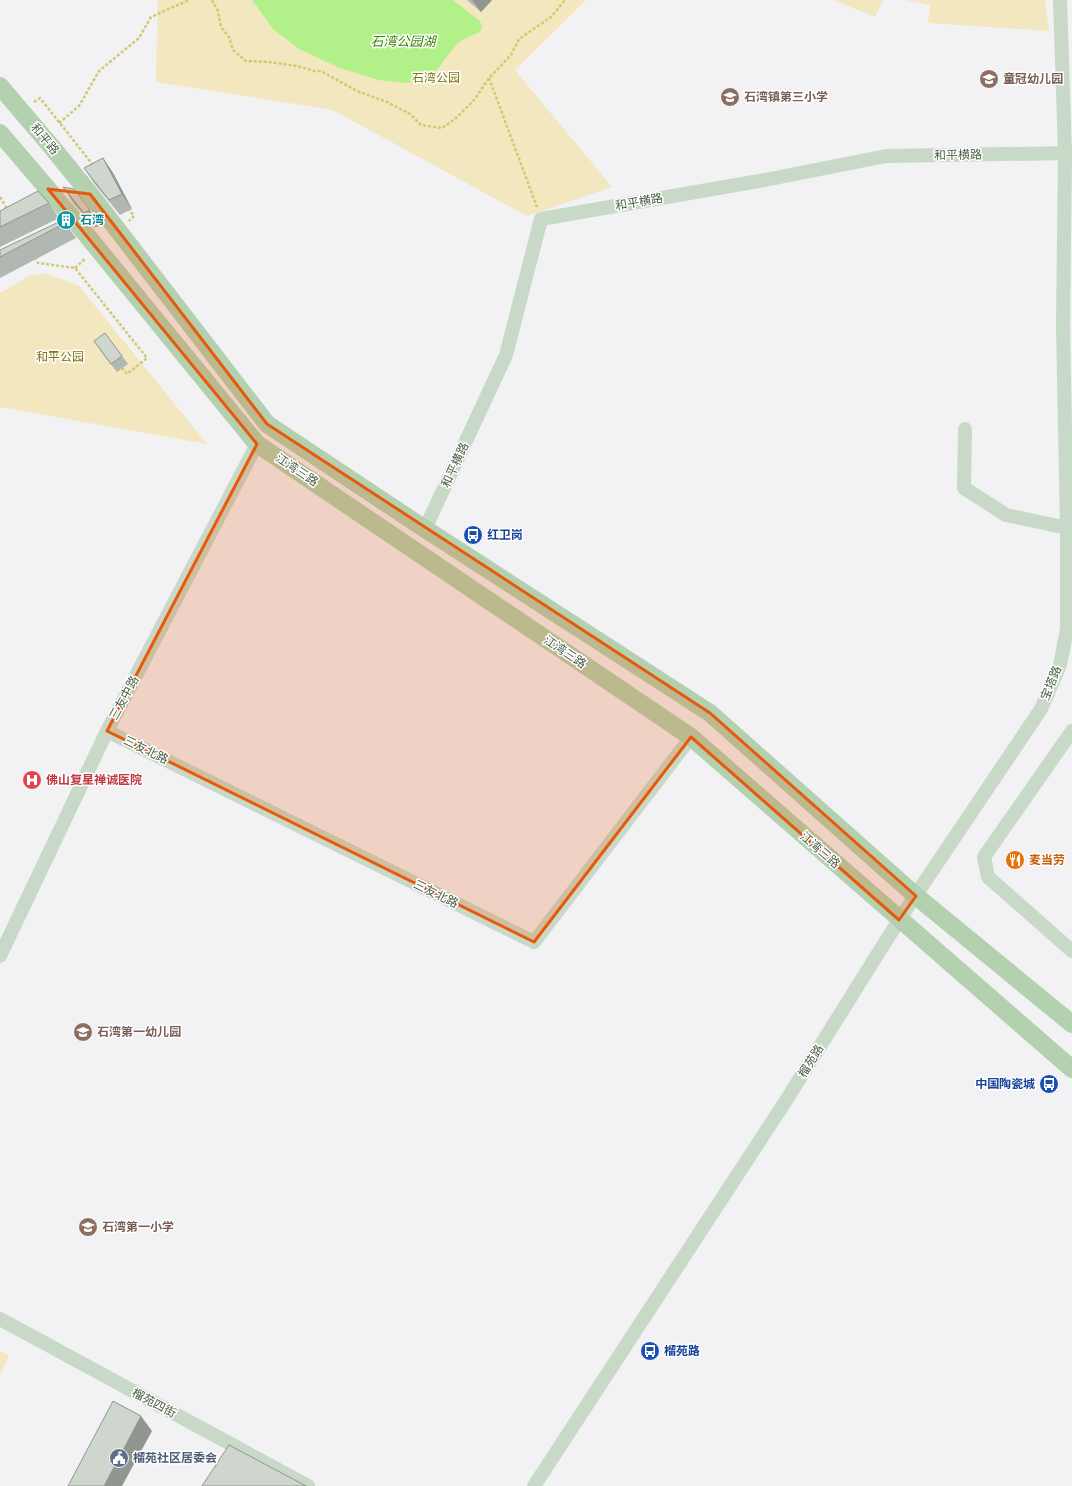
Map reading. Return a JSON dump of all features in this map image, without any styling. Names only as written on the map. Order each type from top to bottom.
[{"type":"main road","name":"和平路","points":[[0,86],[90,194]]},
{"type":"main road","points":[[0,132],[41,192],[70,225],[90,194]]},
{"type":"main road","points":[[41,192],[90,194]]},
{"type":"main road","name":"江湾三路","points":[[90,194],[267,424],[425,529],[710,713],[916,896],[1072,1024]]},
{"type":"main road","name":"江湾三路","points":[[70,225],[257,444],[691,737],[899,920],[1072,1069]]},
{"type":"street","name":"宝塔路","points":[[916,896],[1041,709],[1066,666],[1070,528],[1068,153],[1060,0]]},
{"type":"street","name":"和平横路","points":[[425,529],[506,355],[541,219],[765,180],[886,156],[1068,153]]},
{"type":"street","points":[[965,429],[964,488],[1006,515],[1070,528]]},
{"type":"street","name":"三友中路","points":[[0,956],[107,731],[257,444]]},
{"type":"street","name":"三友北路","points":[[107,731],[534,942],[691,737]]},
{"type":"street","points":[[1072,731],[984,857],[988,877],[1072,951]]},
{"type":"street","name":"榴苑路","points":[[534,1486],[787,1099],[899,920],[916,896]]},
{"type":"street","name":"榴苑四街","points":[[0,1319],[308,1486]]},
{"type":"path","points":[[59,122],[80,106],[99,71],[139,38],[151,17],[189,0]]},
{"type":"path","points":[[212,0],[218,11],[221,27],[229,37],[233,50],[246,61],[270,62],[297,66],[314,71],[321,71],[357,91],[387,102],[410,114],[421,125],[442,128],[455,119],[475,99],[489,78],[511,55],[519,39],[551,17],[566,0]]},
{"type":"path","points":[[489,78],[541,219]]},
{"type":"path","points":[[40,98],[97,170]]},
{"type":"path","points":[[0,197],[8,210]]},
{"type":"path","points":[[125,205],[134,216]]},
{"type":"path","points":[[31,252],[38,263],[75,268],[147,358],[127,374],[122,368]]},
{"type":"highlighted area","points":[[48,189],[90,194],[267,424],[710,713],[916,896],[899,920],[691,737],[534,942],[107,731],[257,444]]},
{"type":"green space","name":"石湾公园","points":[[158,0],[586,0],[515,70],[612,187],[527,216],[333,110],[156,82]]},
{"type":"green space","points":[[833,0],[883,0],[875,17]]},
{"type":"green space","points":[[906,0],[1045,0],[1049,31],[928,23],[930,5]]},
{"type":"green space","name":"和平公园","points":[[45,273],[79,286],[207,444],[0,407],[0,293],[29,276]]},
{"type":"green space","points":[[0,1351],[9,1356],[0,1375]]},
{"type":"water","name":"石湾公园湖","points":[[252,0],[453,0],[480,21],[482,27],[480,32],[457,44],[431,77],[421,81],[405,83],[378,80],[340,68],[299,49],[273,29]]},
{"type":"building","points":[[103,158],[122,194],[109,200],[84,168]]},
{"type":"building","points":[[63,187],[74,189],[90,210],[84,213]]},
{"type":"building","points":[[38,191],[49,203],[0,227],[0,211]]},
{"type":"building","points":[[63,220],[65,223],[0,257],[0,250]]},
{"type":"building","points":[[105,333],[122,356],[111,364],[94,341]]},
{"type":"building","points":[[113,1401],[141,1416],[104,1486],[68,1486]]},
{"type":"building","points":[[229,1445],[306,1486],[202,1486]]},
{"type":"place","name":"童冠幼儿园","points":[[989,79]]},
{"type":"place","name":"石湾镇第三小学","points":[[730,97]]},
{"type":"place","name":"石湾","points":[[66,220]]},
{"type":"place","name":"红卫岗","points":[[473,535]]},
{"type":"place","name":"佛山复星禅诚医院","points":[[32,780]]},
{"type":"place","name":"麦当劳","points":[[1015,860]]},
{"type":"place","name":"石湾第一幼儿园","points":[[83,1032]]},
{"type":"place","name":"中国陶瓷城","points":[[1049,1084]]},
{"type":"place","name":"石湾第一小学","points":[[88,1227]]},
{"type":"place","name":"榴苑路","points":[[650,1351]]},
{"type":"place","name":"榴苑社区居委会","points":[[119,1458]]}]
